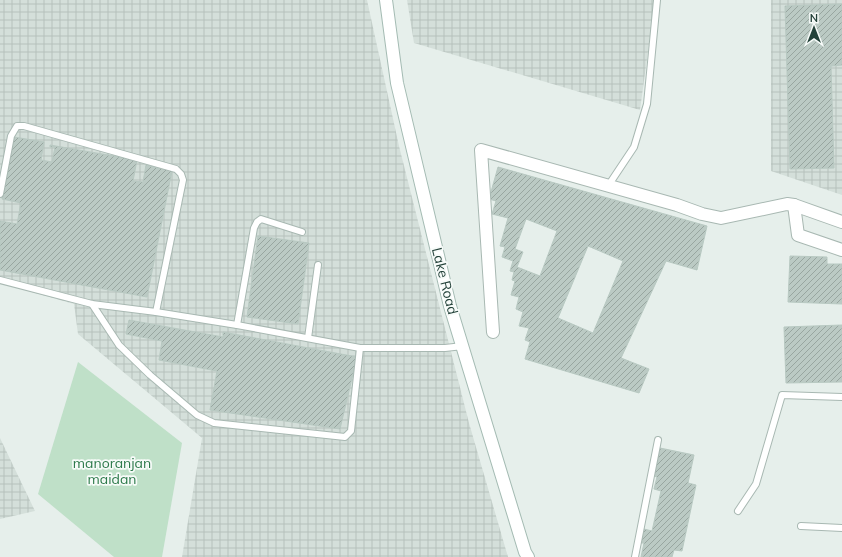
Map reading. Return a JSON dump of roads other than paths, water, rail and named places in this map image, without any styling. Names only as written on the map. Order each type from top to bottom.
[{"type":"street","name":"Lake Road","points":[[386,0],[397,83],[450,306],[528,557]]},
{"type":"street","points":[[493,332],[481,150],[676,205],[702,214],[721,218],[787,204],[794,205],[842,222]]},
{"type":"street","points":[[794,205],[798,235],[842,250]]},
{"type":"lane","points":[[608,186],[634,147],[647,104],[657,0]]},
{"type":"lane","points":[[0,194],[11,136],[17,126],[24,126],[176,169],[181,174],[183,180],[156,312]]},
{"type":"lane","points":[[237,325],[254,228],[257,222],[261,219],[302,232]]},
{"type":"lane","points":[[308,338],[318,266]]},
{"type":"lane","points":[[0,280],[92,304],[156,312],[237,325],[360,348],[445,348],[463,346]]},
{"type":"lane","points":[[92,304],[119,346],[150,375],[198,415],[214,423],[345,437],[351,431],[360,348]]},
{"type":"lane","points":[[738,511],[756,484],[782,395],[842,396]]},
{"type":"lane","points":[[635,557],[658,440]]},
{"type":"lane","points":[[801,526],[842,528]]},
{"type":"park label","name":"manoranjan maidan","points":[[112,472]]}]
